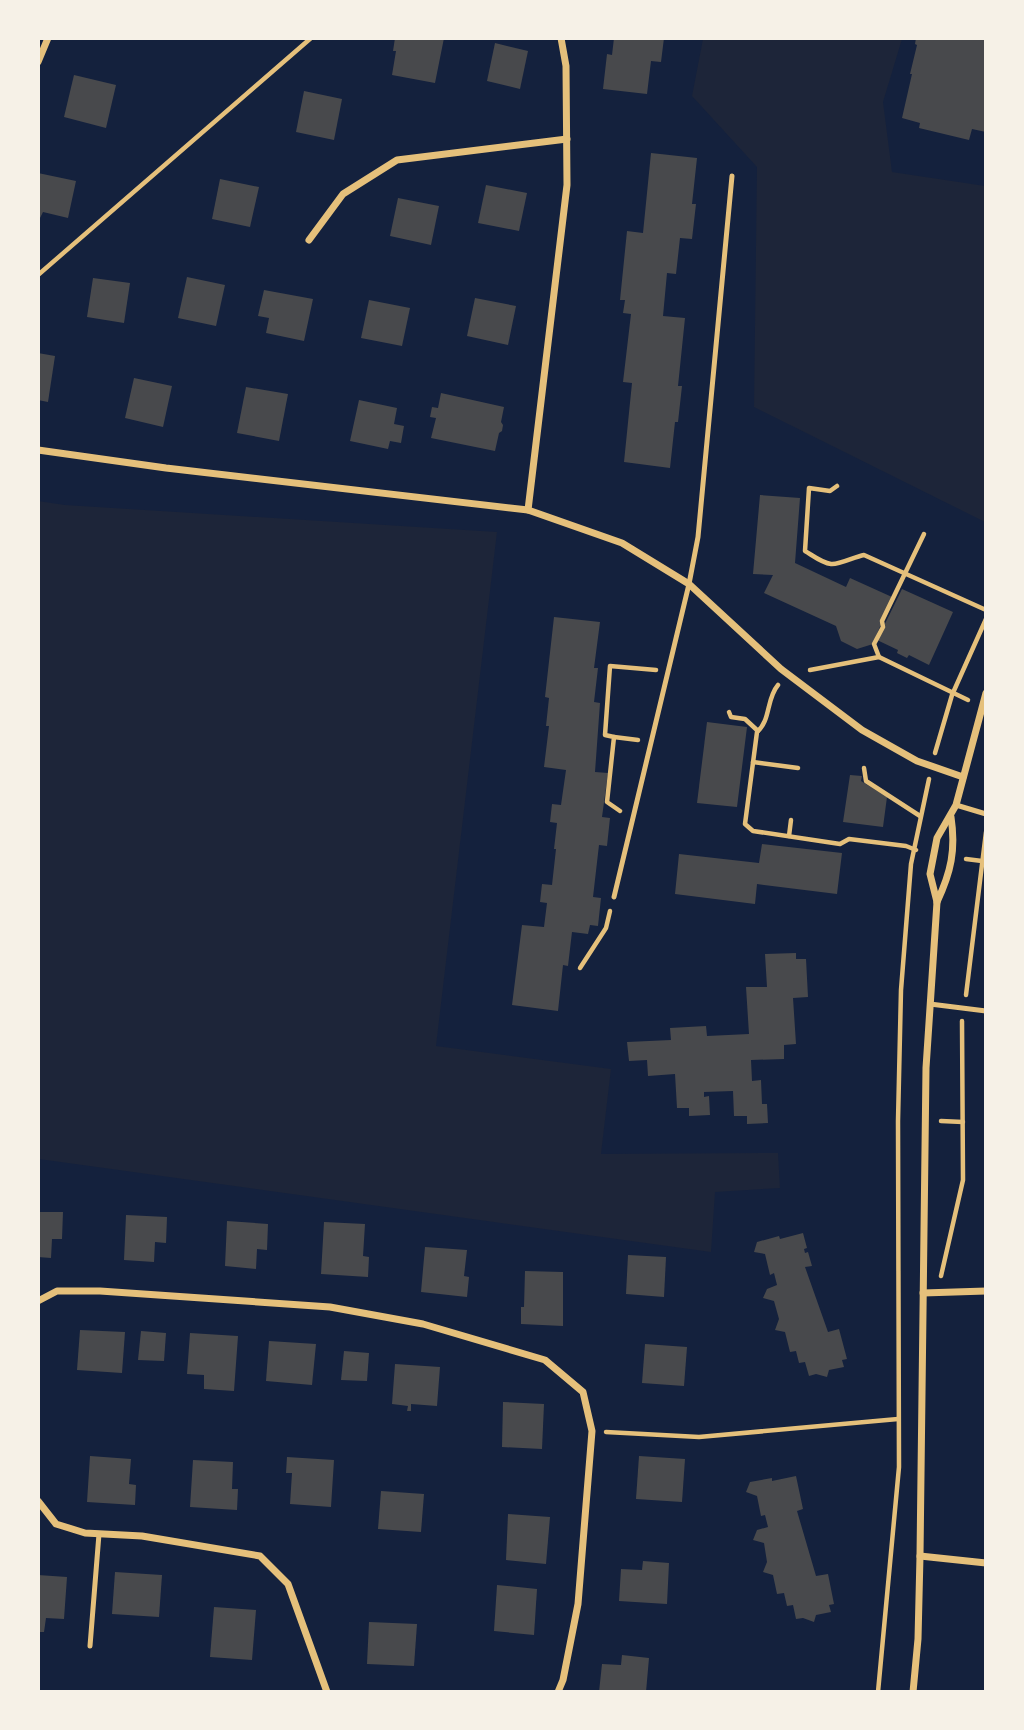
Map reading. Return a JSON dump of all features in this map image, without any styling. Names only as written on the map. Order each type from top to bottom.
[{"type":"street","points":[[38,62],[48,38]]},
{"type":"street","points":[[528,510],[566,185],[566,66],[561,38]]},
{"type":"street","points":[[309,240],[343,194],[397,160],[567,139]]},
{"type":"street","points":[[38,450],[166,468],[528,510],[622,543],[689,584],[788,675],[862,730],[916,761],[963,777]]},
{"type":"street","points":[[913,1692],[918,1639],[920,1556],[925,1114],[929,1003],[937,902],[930,874],[937,838],[956,805],[985,693]]},
{"type":"street","points":[[937,902],[949,876],[954,842],[951,817]]},
{"type":"street","points":[[38,1301],[57,1291],[100,1291],[330,1307],[423,1324],[545,1360],[583,1392],[592,1431],[578,1604],[563,1680],[558,1692]]},
{"type":"street","points":[[923,1293],[985,1291]]},
{"type":"street","points":[[38,1502],[56,1524],[85,1533],[142,1536],[260,1556],[288,1584],[327,1692]]},
{"type":"street","points":[[920,1556],[985,1563]]},
{"type":"lane","points":[[614,897],[698,537],[732,176]]},
{"type":"lane","points":[[956,805],[985,814]]},
{"type":"lane","points":[[929,1003],[985,1011]]},
{"type":"lane","points":[[90,1646],[99,1534]]},
{"type":"path","points":[[38,275],[311,38]]},
{"type":"path","points":[[836,486],[831,491],[809,488],[805,551],[830,564],[864,555],[985,610]]},
{"type":"path","points":[[879,657],[874,644],[924,534]]},
{"type":"path","points":[[878,1692],[898,1467],[901,990],[913,850],[931,766],[953,695],[985,619]]},
{"type":"path","points":[[913,850],[906,846],[849,839],[840,844],[753,831],[745,824],[758,731],[764,726],[772,691],[788,675],[879,657],[953,695]]},
{"type":"path","points":[[651,741],[605,735],[610,666],[668,671]]},
{"type":"path","points":[[729,712],[731,717],[746,719],[758,731]]},
{"type":"path","points":[[614,737],[607,802],[617,811],[634,813]]},
{"type":"path","points":[[753,762],[798,768]]},
{"type":"path","points":[[864,768],[866,780],[920,816]]},
{"type":"path","points":[[789,836],[791,820]]},
{"type":"path","points":[[937,1293],[963,1180],[962,1024],[985,832]]},
{"type":"path","points":[[580,968],[606,928],[614,897]]},
{"type":"path","points":[[592,1431],[699,1437],[898,1419]]},
{"type":"shaded area","points":[[703,39],[902,39],[883,102],[892,172],[985,186],[985,522],[754,407],[757,167],[692,96]]},
{"type":"shaded area","points":[[38,501],[65,505],[497,532],[436,1046],[611,1069],[601,1154],[778,1153],[780,1188],[715,1192],[711,1252],[39,1159]]},
{"type":"building","points":[[395,38],[444,38],[435,83],[392,75]]},
{"type":"building","points":[[614,38],[664,38],[661,62],[651,61],[647,94],[603,89],[607,54],[612,55]]},
{"type":"building","points":[[916,38],[986,38],[986,132],[972,129],[969,140],[919,128],[920,123],[902,118],[912,74]]},
{"type":"building","points":[[495,43],[528,51],[520,89],[487,81]]},
{"type":"building","points":[[74,75],[116,85],[106,128],[64,117]]},
{"type":"building","points":[[304,91],[342,99],[334,140],[296,132]]},
{"type":"building","points":[[651,153],[697,158],[692,204],[696,204],[692,239],[680,238],[676,274],[667,273],[663,316],[685,318],[678,386],[682,386],[670,468],[624,462],[632,383],[623,382],[631,314],[623,313],[625,300],[620,300],[627,231],[643,233]]},
{"type":"building","points":[[38,173],[76,181],[68,218],[43,212],[38,222]]},
{"type":"building","points":[[220,179],[259,187],[250,227],[212,219]]},
{"type":"building","points":[[486,185],[527,193],[519,231],[478,223]]},
{"type":"building","points":[[398,198],[439,206],[431,245],[390,236]]},
{"type":"building","points":[[187,277],[225,285],[216,326],[178,318]]},
{"type":"building","points":[[93,278],[130,283],[124,323],[87,317]]},
{"type":"building","points":[[264,290],[313,299],[304,341],[266,333],[269,318],[258,316]]},
{"type":"building","points":[[475,298],[516,306],[508,345],[467,336]]},
{"type":"building","points":[[369,300],[410,308],[402,346],[361,338]]},
{"type":"building","points":[[38,353],[55,356],[48,402],[38,400]]},
{"type":"building","points":[[134,378],[172,386],[163,427],[125,418]]},
{"type":"building","points":[[246,387],[288,394],[279,441],[237,433]]},
{"type":"building","points":[[441,393],[504,407],[502,431],[499,433],[495,451],[431,438],[436,418],[430,417],[432,407],[438,408]]},
{"type":"building","points":[[359,400],[397,408],[394,424],[404,426],[401,443],[390,441],[388,449],[350,441]]},
{"type":"building","points":[[760,495],[800,498],[795,563],[846,587],[850,578],[892,597],[873,644],[857,649],[841,641],[836,626],[764,593],[773,575],[753,574]]},
{"type":"building","points":[[902,589],[953,612],[929,665],[909,655],[907,658],[897,653],[898,650],[877,640]]},
{"type":"building","points":[[554,617],[600,622],[594,668],[598,668],[594,702],[600,703],[595,772],[608,773],[602,817],[610,818],[607,846],[599,845],[593,897],[601,898],[598,926],[590,925],[588,934],[572,932],[568,966],[563,965],[558,1011],[512,1005],[522,925],[544,927],[547,903],[540,902],[542,884],[552,885],[556,849],[557,823],[550,822],[552,804],[561,805],[566,770],[544,767],[549,726],[546,726],[549,698],[545,697]]},
{"type":"building","points":[[707,722],[747,727],[737,807],[697,803]]},
{"type":"building","points":[[850,775],[862,776],[861,781],[887,797],[883,827],[843,822]]},
{"type":"building","points":[[762,844],[842,853],[837,894],[757,884],[755,904],[675,894],[679,854],[759,863]]},
{"type":"building","points":[[796,953],[796,959],[806,959],[808,997],[793,998],[796,1044],[784,1045],[784,1059],[751,1060],[752,1081],[761,1080],[762,1104],[767,1104],[768,1123],[747,1124],[747,1116],[734,1116],[733,1091],[704,1092],[704,1097],[709,1096],[710,1115],[689,1116],[689,1108],[677,1108],[675,1074],[648,1076],[647,1060],[629,1061],[627,1042],[671,1040],[670,1028],[706,1026],[707,1036],[749,1034],[746,987],[767,987],[765,954]]},
{"type":"building","points":[[38,1212],[63,1212],[62,1239],[52,1239],[51,1258],[38,1257]]},
{"type":"building","points":[[126,1215],[167,1217],[166,1243],[155,1242],[154,1262],[124,1260]]},
{"type":"building","points":[[227,1221],[268,1224],[267,1250],[257,1249],[256,1269],[225,1266]]},
{"type":"building","points":[[324,1222],[365,1224],[363,1256],[369,1257],[368,1277],[321,1274]]},
{"type":"building","points":[[803,1233],[807,1248],[804,1249],[805,1253],[808,1252],[812,1266],[805,1267],[828,1332],[839,1329],[847,1359],[842,1360],[844,1367],[829,1370],[827,1377],[816,1374],[809,1376],[805,1362],[799,1363],[796,1351],[790,1352],[785,1332],[775,1330],[779,1319],[774,1301],[763,1298],[767,1289],[777,1285],[774,1273],[770,1275],[765,1254],[754,1252],[757,1242]]},
{"type":"building","points":[[425,1247],[467,1250],[464,1276],[469,1277],[467,1297],[421,1292]]},
{"type":"building","points":[[628,1255],[666,1257],[664,1297],[626,1294]]},
{"type":"building","points":[[525,1271],[563,1272],[563,1326],[521,1324]]},
{"type":"building","points":[[80,1330],[125,1332],[122,1373],[77,1370]]},
{"type":"building","points":[[141,1331],[166,1333],[164,1361],[138,1360]]},
{"type":"building","points":[[190,1333],[238,1336],[234,1391],[204,1389],[204,1375],[187,1374]]},
{"type":"building","points":[[269,1341],[316,1344],[312,1385],[266,1381]]},
{"type":"building","points":[[645,1344],[687,1347],[684,1386],[642,1383]]},
{"type":"building","points":[[344,1351],[369,1353],[367,1381],[341,1380]]},
{"type":"building","points":[[395,1364],[440,1367],[437,1406],[411,1404],[411,1411],[407,1411],[408,1406],[392,1404]]},
{"type":"building","points":[[503,1402],[544,1404],[542,1449],[502,1447]]},
{"type":"building","points":[[90,1456],[131,1459],[129,1484],[136,1485],[135,1505],[87,1502]]},
{"type":"building","points":[[639,1456],[685,1459],[682,1502],[636,1499]]},
{"type":"building","points":[[287,1457],[334,1460],[331,1507],[290,1504],[292,1473],[286,1473]]},
{"type":"building","points":[[193,1460],[233,1462],[232,1489],[238,1489],[237,1510],[190,1507]]},
{"type":"building","points":[[796,1476],[803,1509],[797,1511],[816,1576],[828,1574],[834,1604],[829,1605],[831,1612],[816,1615],[814,1622],[803,1618],[796,1619],[793,1605],[787,1606],[784,1593],[777,1594],[773,1575],[763,1572],[767,1562],[764,1543],[753,1540],[757,1530],[768,1527],[765,1515],[761,1516],[757,1496],[746,1492],[750,1482]]},
{"type":"building","points":[[381,1491],[424,1494],[421,1532],[378,1529]]},
{"type":"building","points":[[508,1514],[550,1517],[546,1564],[506,1560]]},
{"type":"building","points":[[643,1561],[669,1563],[667,1604],[619,1601],[621,1569],[642,1570]]},
{"type":"building","points":[[115,1572],[162,1575],[159,1617],[112,1614]]},
{"type":"building","points":[[38,1575],[67,1577],[64,1619],[46,1618],[44,1632],[38,1632]]},
{"type":"building","points":[[497,1585],[537,1589],[534,1635],[494,1631]]},
{"type":"building","points":[[214,1607],[256,1610],[252,1660],[210,1657]]},
{"type":"building","points":[[369,1622],[417,1624],[414,1666],[367,1664]]},
{"type":"building","points":[[622,1655],[649,1658],[646,1692],[599,1692],[602,1664],[621,1665]]}]
